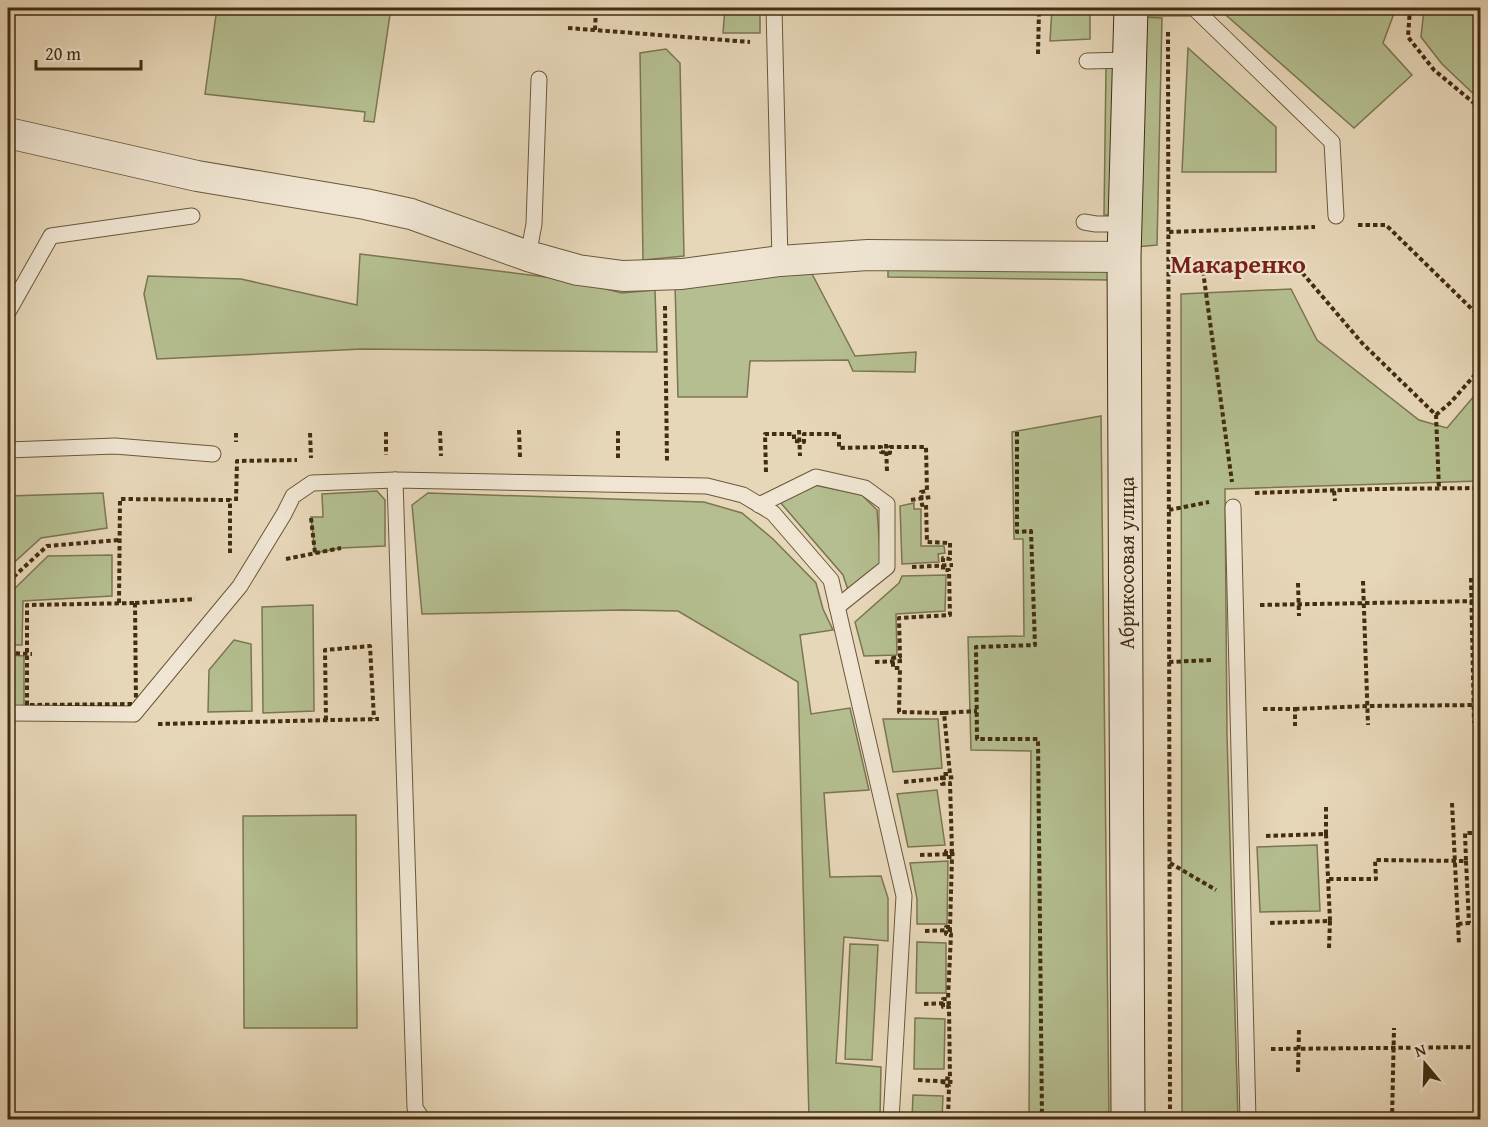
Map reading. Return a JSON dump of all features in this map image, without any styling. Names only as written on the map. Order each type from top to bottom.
[{"type":"street","name":"Абрикосовая улица","points":[[1128,1119],[1124,257],[1131,8]]},
{"type":"street","points":[[8,133],[197,176],[365,204],[411,214],[528,256],[578,270],[612,275],[682,274],[780,261],[868,255],[1124,257]]},
{"type":"lane","points":[[774,8],[780,261]]},
{"type":"lane","points":[[1131,8],[1194,8],[1332,142],[1330,221]]},
{"type":"lane","points":[[1087,62],[1130,60]]},
{"type":"lane","points":[[528,256],[534,224],[538,79]]},
{"type":"lane","points":[[8,312],[51,236],[192,216]]},
{"type":"lane","points":[[1084,222],[1125,224]]},
{"type":"lane","points":[[8,450],[115,446],[213,454]]},
{"type":"lane","points":[[759,505],[816,477],[865,488],[887,504],[887,567],[837,607]]},
{"type":"lane","points":[[395,480],[415,1108],[423,1119]]},
{"type":"lane","points":[[8,713],[134,714],[237,590],[293,496],[312,483],[395,480],[707,486],[743,495],[773,513],[831,580],[904,896],[891,1119]]},
{"type":"lane","points":[[1234,500],[1248,1119]]},
{"type":"path","points":[[595,30],[596,8]]},
{"type":"path","points":[[1169,8],[1170,1119]]},
{"type":"path","points":[[1410,8],[1408,37],[1434,69],[1480,108]]},
{"type":"path","points":[[1038,54],[1039,10]]},
{"type":"path","points":[[568,28],[774,44]]},
{"type":"path","points":[[1169,232],[1330,221]]},
{"type":"path","points":[[1356,226],[1386,225],[1480,317]]},
{"type":"path","points":[[1169,272],[1299,269],[1362,343],[1436,415],[1439,489]]},
{"type":"path","points":[[1203,272],[1234,500],[1334,491],[1480,488]]},
{"type":"path","points":[[665,274],[668,486]]},
{"type":"path","points":[[1436,415],[1451,402],[1480,369]]},
{"type":"path","points":[[618,429],[618,460]]},
{"type":"path","points":[[519,430],[520,460]]},
{"type":"path","points":[[440,431],[441,460]]},
{"type":"path","points":[[386,432],[386,460]]},
{"type":"path","points":[[1017,432],[1017,532],[1031,531],[1035,645],[975,647],[977,740],[1038,739],[1042,1119]]},
{"type":"path","points":[[310,433],[312,460]]},
{"type":"path","points":[[1334,491],[1335,501]]},
{"type":"path","points":[[119,603],[120,499],[230,500],[230,554]]},
{"type":"path","points":[[1169,510],[1200,505]]},
{"type":"path","points":[[311,518],[315,553]]},
{"type":"path","points":[[8,582],[47,546],[120,540]]},
{"type":"path","points":[[252,567],[341,548]]},
{"type":"path","points":[[908,567],[953,564]]},
{"type":"path","points":[[1471,578],[1474,723]]},
{"type":"path","points":[[1363,581],[1368,725]]},
{"type":"path","points":[[1298,582],[1299,616]]},
{"type":"path","points":[[135,603],[136,704],[27,705],[29,654],[27,605],[206,599]]},
{"type":"path","points":[[1235,605],[1480,601]]},
{"type":"path","points":[[326,720],[325,650],[370,646],[374,719]]},
{"type":"path","points":[[8,653],[29,654]]},
{"type":"path","points":[[1169,662],[1237,659]]},
{"type":"path","points":[[871,662],[904,661]]},
{"type":"path","points":[[893,662],[893,668],[900,668],[899,712],[977,711]]},
{"type":"path","points":[[1238,709],[1480,705]]},
{"type":"path","points":[[1295,709],[1295,726]]},
{"type":"path","points":[[945,713],[950,774],[942,774],[942,784],[950,783],[952,851],[946,851],[946,858],[952,858],[950,927],[946,927],[946,934],[951,934],[948,999],[944,999],[943,1007],[948,1007],[950,1079],[944,1078],[943,1085],[949,1086],[948,1119]]},
{"type":"path","points":[[154,724],[402,718]]},
{"type":"path","points":[[900,782],[955,777]]},
{"type":"path","points":[[1452,803],[1459,944]]},
{"type":"path","points":[[1326,806],[1329,948]]},
{"type":"path","points":[[1469,923],[1465,833],[1480,833]]},
{"type":"path","points":[[1241,837],[1326,834]]},
{"type":"path","points":[[915,855],[955,854]]},
{"type":"path","points":[[1329,879],[1376,879],[1375,860],[1466,861]]},
{"type":"path","points":[[1170,863],[1243,906]]},
{"type":"path","points":[[1243,923],[1330,921]]},
{"type":"path","points":[[1458,924],[1480,922]]},
{"type":"path","points":[[923,932],[954,930]]},
{"type":"path","points":[[919,1004],[952,1003]]},
{"type":"path","points":[[1392,1119],[1391,1074],[1394,1028]]},
{"type":"path","points":[[1298,1072],[1299,1029]]},
{"type":"path","points":[[1246,1049],[1480,1047]]},
{"type":"path","points":[[917,1080],[953,1082]]},
{"type":"green space","points":[[217,8],[391,8],[374,122],[364,121],[365,112],[205,94]]},
{"type":"green space","points":[[725,8],[760,8],[760,33],[723,33]]},
{"type":"green space","points":[[1052,8],[1090,8],[1090,39],[1050,41]]},
{"type":"green space","points":[[1194,8],[1396,8],[1383,43],[1412,75],[1354,128],[1219,9]]},
{"type":"green space","points":[[1424,9],[1480,13],[1480,100],[1442,64],[1421,37]]},
{"type":"green space","points":[[1140,17],[1162,18],[1157,245],[1136,247]]},
{"type":"green space","points":[[1188,48],[1276,127],[1276,172],[1182,172]]},
{"type":"green space","points":[[666,49],[680,63],[684,256],[643,260],[640,53]]},
{"type":"green space","points":[[1106,68],[1121,68],[1119,215],[1104,215]]},
{"type":"green space","points":[[360,254],[570,280],[622,293],[655,290],[657,352],[362,349],[157,359],[144,294],[148,276],[241,279],[357,305]]},
{"type":"green space","points":[[888,263],[1111,266],[1109,280],[888,277]]},
{"type":"green space","points":[[810,270],[855,356],[916,352],[915,372],[853,371],[848,360],[750,361],[747,397],[678,397],[675,284]]},
{"type":"green space","points":[[1291,289],[1317,340],[1419,420],[1447,428],[1480,389],[1480,481],[1225,489],[1227,735],[1238,1119],[1182,1119],[1181,294]]},
{"type":"green space","points":[[1101,416],[1109,1119],[1029,1119],[1031,751],[971,750],[968,637],[1024,636],[1023,539],[1014,539],[1012,432]]},
{"type":"green space","points":[[815,485],[862,495],[877,510],[881,563],[848,590],[843,575],[780,502]]},
{"type":"green space","points":[[377,491],[385,500],[385,546],[341,548],[315,553],[311,517],[323,517],[322,494]]},
{"type":"green space","points":[[103,493],[107,528],[41,538],[8,568],[8,496]]},
{"type":"green space","points":[[428,493],[704,502],[742,513],[773,539],[816,583],[823,609],[833,630],[800,635],[811,714],[850,708],[869,790],[824,793],[830,877],[881,876],[888,898],[888,941],[844,937],[836,1063],[881,1067],[880,1119],[809,1119],[798,682],[678,611],[422,614],[412,505]]},
{"type":"green space","points":[[914,503],[914,509],[921,509],[921,546],[944,546],[945,553],[938,554],[939,562],[902,564],[900,506]]},
{"type":"green space","points":[[112,555],[112,596],[23,601],[22,645],[8,645],[8,595],[48,556]]},
{"type":"green space","points":[[946,575],[945,611],[896,614],[897,655],[864,656],[855,622],[899,583],[902,576]]},
{"type":"green space","points":[[313,605],[314,711],[263,713],[262,607]]},
{"type":"green space","points":[[234,640],[251,644],[252,711],[208,712],[209,670]]},
{"type":"green space","points":[[8,655],[24,656],[24,706],[8,709]]},
{"type":"green space","points":[[883,719],[938,719],[942,768],[893,772]]},
{"type":"green space","points":[[937,790],[945,845],[908,847],[897,794]]},
{"type":"green space","points":[[356,815],[357,1028],[244,1028],[243,816]]},
{"type":"green space","points":[[1317,845],[1320,911],[1260,912],[1257,847]]},
{"type":"green space","points":[[948,861],[947,924],[917,924],[917,899],[910,863]]},
{"type":"green space","points":[[917,942],[946,943],[946,993],[916,993]]},
{"type":"green space","points":[[850,944],[878,945],[872,1060],[845,1059]]},
{"type":"green space","points":[[915,1018],[945,1019],[944,1069],[914,1069]]},
{"type":"green space","points":[[913,1095],[943,1096],[942,1119],[912,1119]]},
{"type":"district","name":"Макаренко","points":[[1238,263]]}]
